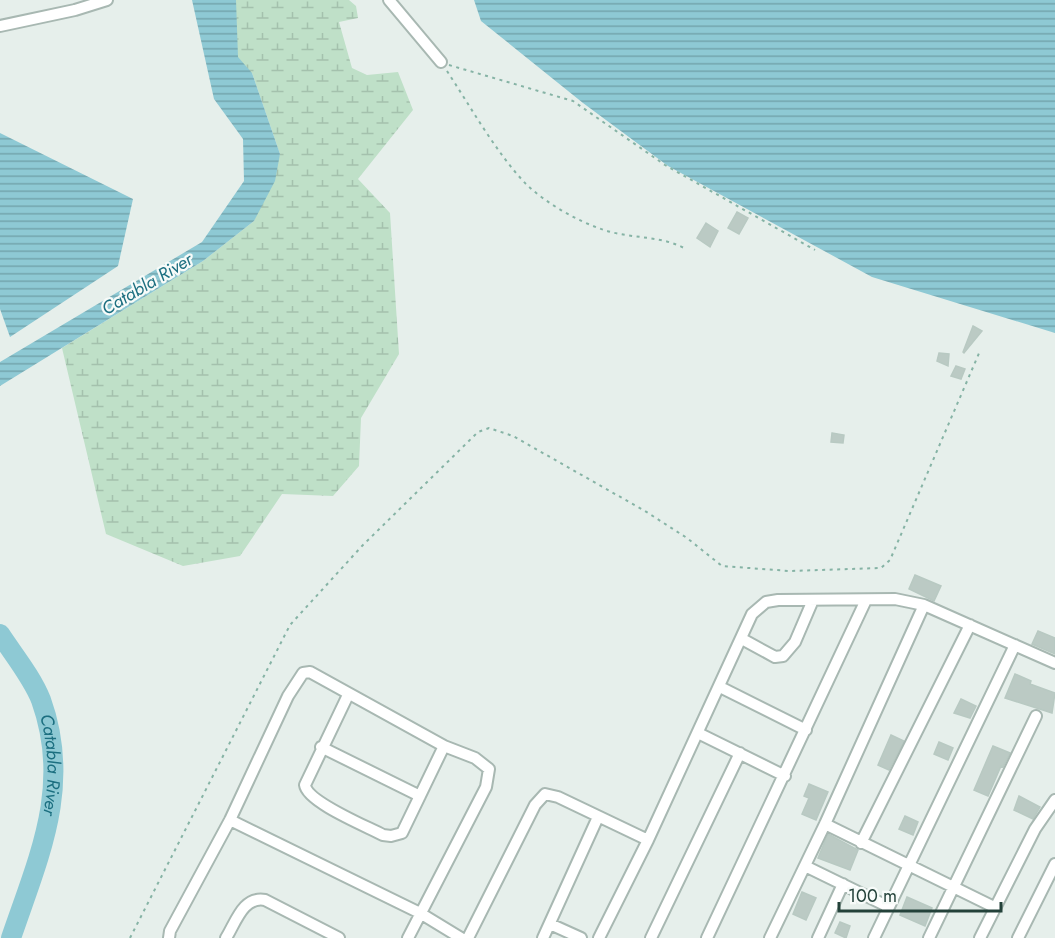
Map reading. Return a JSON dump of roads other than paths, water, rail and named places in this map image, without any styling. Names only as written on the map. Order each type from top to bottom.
[{"type":"street","points":[[0,26],[75,10],[107,0]]},
{"type":"street","points":[[389,0],[441,62]]},
{"type":"street","points":[[599,938],[648,840],[752,614],[766,602],[895,599],[924,605],[1055,663]]},
{"type":"street","points":[[742,639],[775,657],[783,656],[795,642],[813,600]]},
{"type":"street","points":[[707,938],[866,600]]},
{"type":"street","points":[[770,938],[825,824],[924,605]]},
{"type":"street","points":[[861,843],[970,625]]},
{"type":"street","points":[[874,938],[1015,645]]},
{"type":"street","points":[[169,938],[170,931],[230,820],[288,696],[303,673],[316,674],[348,695],[444,746],[487,765],[489,775],[486,787],[408,938]]},
{"type":"street","points":[[720,687],[806,730]]},
{"type":"street","points":[[348,695],[306,779],[305,790],[309,796],[328,807],[391,836],[402,833],[444,746]]},
{"type":"street","points":[[929,938],[1036,716]]},
{"type":"street","points":[[698,733],[785,776]]},
{"type":"street","points":[[321,747],[420,796]]},
{"type":"street","points":[[651,938],[740,753]]},
{"type":"street","points":[[468,938],[540,798],[550,794],[648,840]]},
{"type":"street","points":[[980,938],[1035,829],[1055,800]]},
{"type":"street","points":[[543,938],[598,817]]},
{"type":"street","points":[[230,820],[420,913],[461,938]]},
{"type":"street","points":[[825,824],[994,907]]},
{"type":"street","points":[[1018,938],[1055,864]]},
{"type":"street","points":[[805,866],[889,908]]},
{"type":"street","points":[[818,938],[843,884]]},
{"type":"street","points":[[226,938],[245,906],[256,899],[265,900],[339,938]]},
{"type":"street","points":[[549,924],[581,938]]},
{"type":"water","points":[[192,0],[236,0],[238,57],[252,73],[280,154],[275,181],[254,221],[203,261],[0,386],[0,362],[202,242],[244,181],[243,139],[214,99]]},
{"type":"water","points":[[474,0],[1055,0],[1055,333],[872,277],[668,166],[583,103],[481,21]]},
{"type":"water","points":[[0,133],[133,199],[118,266],[10,337],[0,309]]},
{"type":"waterway","name":"Catabla River","points":[[0,634],[28,674],[41,700],[50,732],[53,762],[53,791],[48,820],[32,878],[11,938]]}]
